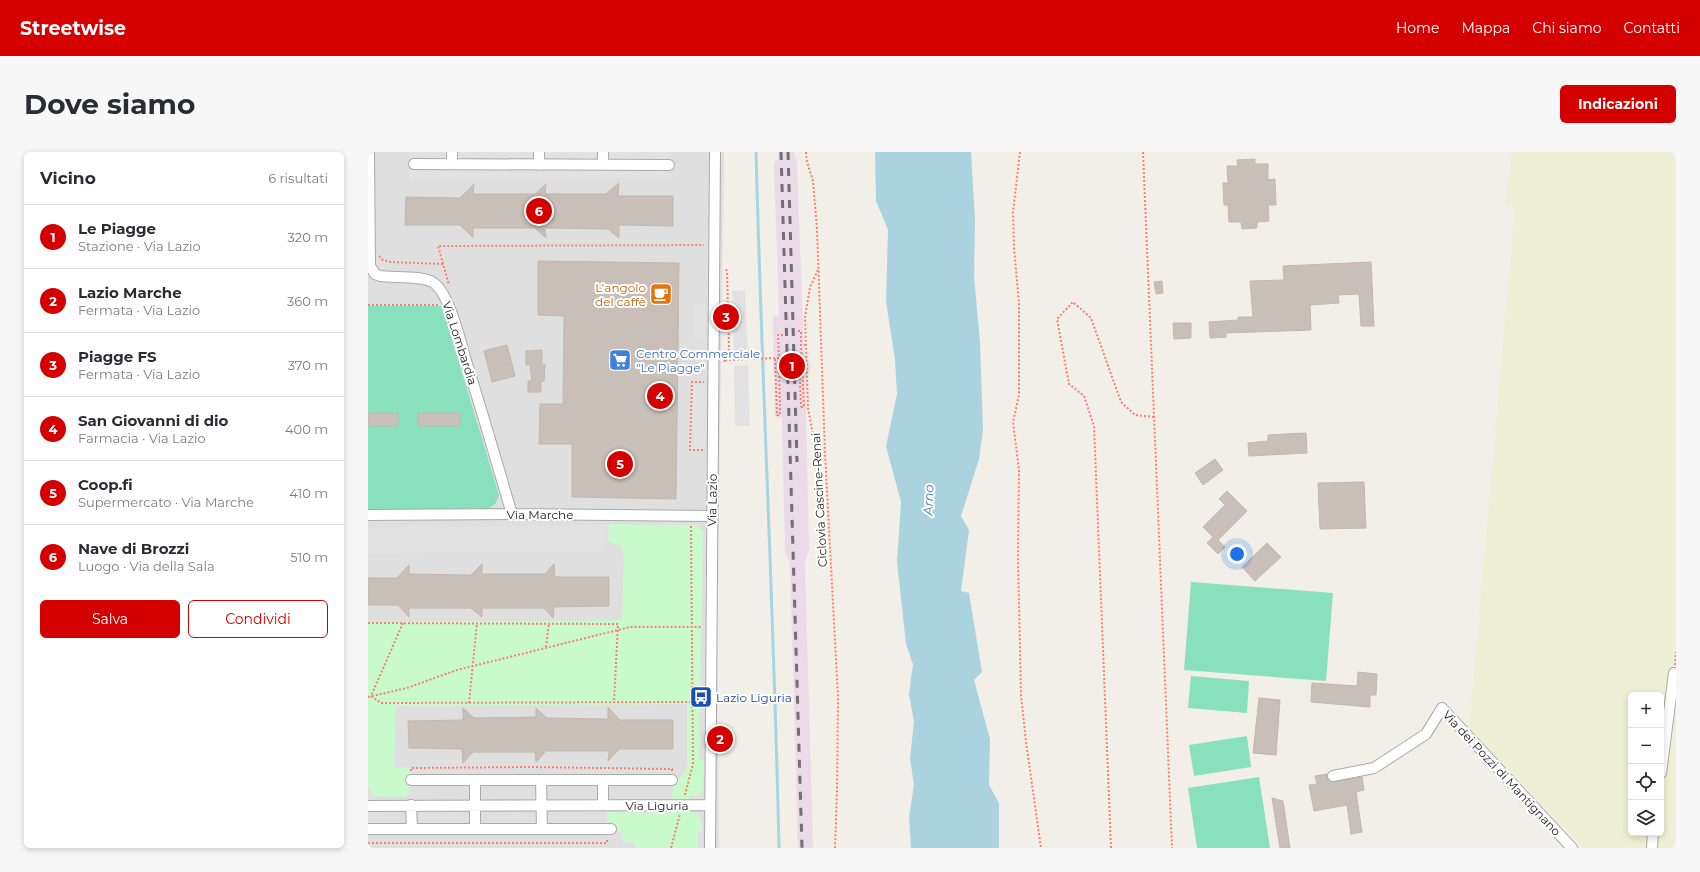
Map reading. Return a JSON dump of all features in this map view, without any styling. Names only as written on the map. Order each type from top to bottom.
[{"type":"street","name":"Via Lombardia","points":[[369,152],[370,266],[375,274],[380,276],[429,280],[439,288],[444,296],[452,315],[512,514]]},
{"type":"street","points":[[452,152],[452,164]]},
{"type":"street","points":[[539,152],[539,165]]},
{"type":"street","points":[[603,152],[603,165]]},
{"type":"street","name":"Via Lazio","points":[[710,848],[715,152]]},
{"type":"street","points":[[414,164],[669,165]]},
{"type":"street","name":"Via Marche","points":[[368,515],[512,514],[712,516]]},
{"type":"street","points":[[1662,764],[1674,673]]},
{"type":"street","name":"Via dei Pozzi di Mantignano","points":[[1334,776],[1374,768],[1426,734],[1442,708],[1572,848]]},
{"type":"street","points":[[411,780],[672,780]]},
{"type":"street","points":[[475,780],[475,829]]},
{"type":"street","points":[[541,780],[542,829]]},
{"type":"street","points":[[603,780],[604,805]]},
{"type":"street","name":"Via Liguria","points":[[368,806],[710,804]]},
{"type":"street","points":[[411,805],[412,829]]},
{"type":"street","points":[[368,829],[609,829]]},
{"type":"street","points":[[1652,848],[1653,836]]},
{"type":"path","name":"Ciclovia Cascine-Renai","points":[[806,152],[807,162],[813,181],[838,697],[835,848]]},
{"type":"path","points":[[1020,152],[1013,212],[1018,303],[1019,395],[1013,422],[1019,470],[1018,558],[1021,695],[1041,848]]},
{"type":"path","points":[[1142,152],[1172,848]]},
{"type":"path","points":[[450,286],[438,246],[707,245]]},
{"type":"path","points":[[378,254],[383,260],[390,262],[443,264]]},
{"type":"path","points":[[818,269],[810,287],[805,317],[808,408],[813,435],[825,453]]},
{"type":"path","points":[[1111,848],[1094,426],[1084,396],[1069,384],[1058,319],[1073,302],[1091,318],[1121,402],[1135,415],[1154,417]]},
{"type":"path","points":[[368,305],[443,305]]},
{"type":"path","points":[[798,331],[801,331],[800,345],[800,358],[801,407],[804,407],[800,345]]},
{"type":"path","points":[[714,360],[779,358],[778,335],[784,335]]},
{"type":"path","points":[[800,345],[806,345]]},
{"type":"path","points":[[775,358],[777,415],[780,415],[779,364],[785,364]]},
{"type":"path","points":[[706,382],[692,382],[690,450],[706,450]]},
{"type":"path","points":[[684,798],[693,764],[691,516]]},
{"type":"path","points":[[368,623],[618,624],[614,702]]},
{"type":"path","points":[[369,697],[403,623]]},
{"type":"path","points":[[469,703],[477,623]]},
{"type":"path","points":[[546,647],[549,624]]},
{"type":"path","points":[[369,697],[407,688],[457,670],[630,627],[711,627]]},
{"type":"path","points":[[369,697],[381,703],[693,702]]},
{"type":"path","points":[[671,848],[681,811]]},
{"type":"path","points":[[368,843],[607,843],[609,829]]},
{"type":"shaded area","points":[[368,152],[724,152],[717,641],[719,848],[368,848]]},
{"type":"shaded area","points":[[410,152],[671,152],[671,178],[410,179]]},
{"type":"shaded area","points":[[778,152],[794,152],[797,162],[806,410],[809,551],[805,562],[813,848],[798,848],[790,563],[785,552],[782,418],[775,417],[773,316],[779,316],[774,163],[778,158]]},
{"type":"shaded area","points":[[745,290],[748,354],[734,355],[732,291]]},
{"type":"shaded area","points":[[693,304],[706,304],[706,338],[693,338]]},
{"type":"shaded area","points":[[748,365],[750,426],[735,426],[734,366]]},
{"type":"shaded area","points":[[691,383],[706,384],[705,450],[690,449]]},
{"type":"shaded area","points":[[604,525],[604,551],[368,553],[368,528]]},
{"type":"green space","points":[[1512,152],[1676,152],[1676,848],[1584,848],[1469,728],[1515,206],[1505,205]]},
{"type":"green space","points":[[368,306],[442,306],[499,495],[496,503],[488,509],[368,510]]},
{"type":"green space","points":[[609,524],[697,525],[703,532],[699,760],[704,760],[703,792],[697,796],[689,796],[689,811],[696,814],[700,818],[702,824],[702,832],[698,832],[698,848],[635,848],[635,842],[623,843],[622,833],[607,825],[607,812],[672,813],[673,781],[683,775],[687,764],[687,704],[396,706],[394,767],[410,768],[409,794],[403,797],[373,796],[368,786],[368,622],[622,620],[624,557],[621,546],[608,541]]},
{"type":"green space","points":[[1191,582],[1333,593],[1326,681],[1184,670]]},
{"type":"green space","points":[[1191,676],[1249,681],[1247,713],[1188,708]]},
{"type":"green space","points":[[1247,736],[1251,767],[1194,776],[1189,745]]},
{"type":"green space","points":[[1259,777],[1270,848],[1197,848],[1188,788]]},
{"type":"water","name":"Arno","points":[[875,152],[971,152],[975,220],[974,276],[980,342],[983,430],[979,459],[961,516],[969,530],[961,591],[969,593],[982,672],[974,680],[990,739],[989,785],[999,803],[999,848],[911,848],[909,817],[914,785],[910,758],[914,722],[909,694],[913,664],[906,644],[897,562],[901,502],[886,446],[897,394],[895,360],[886,301],[888,230],[876,201]]},
{"type":"building","points":[[1255,159],[1255,164],[1268,164],[1268,180],[1275,179],[1276,205],[1268,205],[1269,221],[1257,222],[1257,228],[1242,229],[1241,222],[1229,222],[1228,205],[1224,205],[1223,183],[1228,183],[1227,166],[1238,166],[1237,160]]},
{"type":"building","points":[[619,183],[618,196],[673,196],[673,226],[619,225],[619,238],[608,229],[545,228],[546,238],[535,228],[473,228],[473,238],[460,225],[405,225],[406,197],[460,198],[474,184],[473,194],[535,194],[546,184],[545,194],[606,194]]},
{"type":"building","name":"Centro Commerciale \"Le Piagge\"","points":[[538,261],[679,263],[676,499],[572,497],[572,444],[539,444],[540,404],[563,404],[564,316],[538,315]]},
{"type":"building","points":[[1371,262],[1374,326],[1361,326],[1359,294],[1338,295],[1339,303],[1310,305],[1311,330],[1226,333],[1226,337],[1210,338],[1209,322],[1238,320],[1238,317],[1253,317],[1250,281],[1284,280],[1283,266]]},
{"type":"building","points":[[1162,281],[1163,293],[1156,294],[1154,282]]},
{"type":"building","points":[[1173,323],[1191,323],[1191,338],[1174,339]]},
{"type":"building","points":[[507,345],[515,376],[492,382],[484,351]]},
{"type":"building","points":[[542,350],[542,364],[545,365],[544,381],[541,382],[541,392],[528,392],[528,381],[532,381],[530,365],[526,365],[526,351]]},
{"type":"building","points":[[368,413],[398,413],[398,426],[368,426]]},
{"type":"building","points":[[418,413],[460,413],[460,426],[418,426]]},
{"type":"building","points":[[1306,433],[1307,453],[1249,456],[1248,443],[1268,441],[1268,435]]},
{"type":"building","points":[[1215,459],[1223,470],[1203,485],[1195,473]]},
{"type":"building","points":[[1364,482],[1366,528],[1320,529],[1318,483]]},
{"type":"building","points":[[1227,491],[1247,511],[1218,540],[1225,547],[1218,554],[1207,543],[1213,537],[1203,527],[1225,505],[1219,499]]},
{"type":"building","points":[[1267,543],[1281,557],[1255,581],[1242,567]]},
{"type":"building","points":[[482,564],[482,574],[545,574],[554,564],[555,577],[609,577],[609,606],[554,607],[553,618],[544,608],[482,608],[482,617],[471,608],[409,608],[409,617],[398,605],[368,605],[368,578],[397,578],[409,565],[409,574],[471,575]]},
{"type":"building","points":[[1358,672],[1377,674],[1376,695],[1370,695],[1370,707],[1311,702],[1312,683],[1357,686]]},
{"type":"building","points":[[1259,698],[1280,700],[1276,755],[1253,753]]},
{"type":"building","points":[[608,707],[620,720],[673,720],[673,749],[619,749],[608,761],[609,751],[546,751],[536,762],[535,752],[473,752],[463,763],[462,749],[409,748],[408,721],[463,720],[463,708],[474,718],[536,717],[536,708],[547,718],[608,719]]},
{"type":"building","points":[[1327,774],[1328,780],[1331,782],[1362,777],[1364,790],[1356,792],[1362,832],[1351,834],[1347,805],[1314,811],[1309,785],[1317,784],[1315,776]]},
{"type":"building","points":[[1272,798],[1283,801],[1290,848],[1280,848]]},
{"type":"waterway","points":[[756,152],[779,848]]},
{"type":"railway","points":[[781,152],[802,848]]},
{"type":"railway","points":[[788,152],[797,462]]},
{"type":"place","name":"Nave di Brozzi","points":[[539,211]]},
{"type":"place","name":"L’angolo del caffè","points":[[661,294]]},
{"type":"place","name":"Piagge FS","points":[[726,317]]},
{"type":"place","name":"Centro Commerciale \"Le Piagge\"","points":[[620,360]]},
{"type":"place","name":"Le Piagge","points":[[792,366]]},
{"type":"place","name":"San Giovanni di dio","points":[[660,396]]},
{"type":"place","name":"Coop.fi","points":[[620,464]]},
{"type":"place","name":"Lazio Liguria","points":[[701,697]]},
{"type":"place","name":"Lazio Marche","points":[[720,739]]}]
